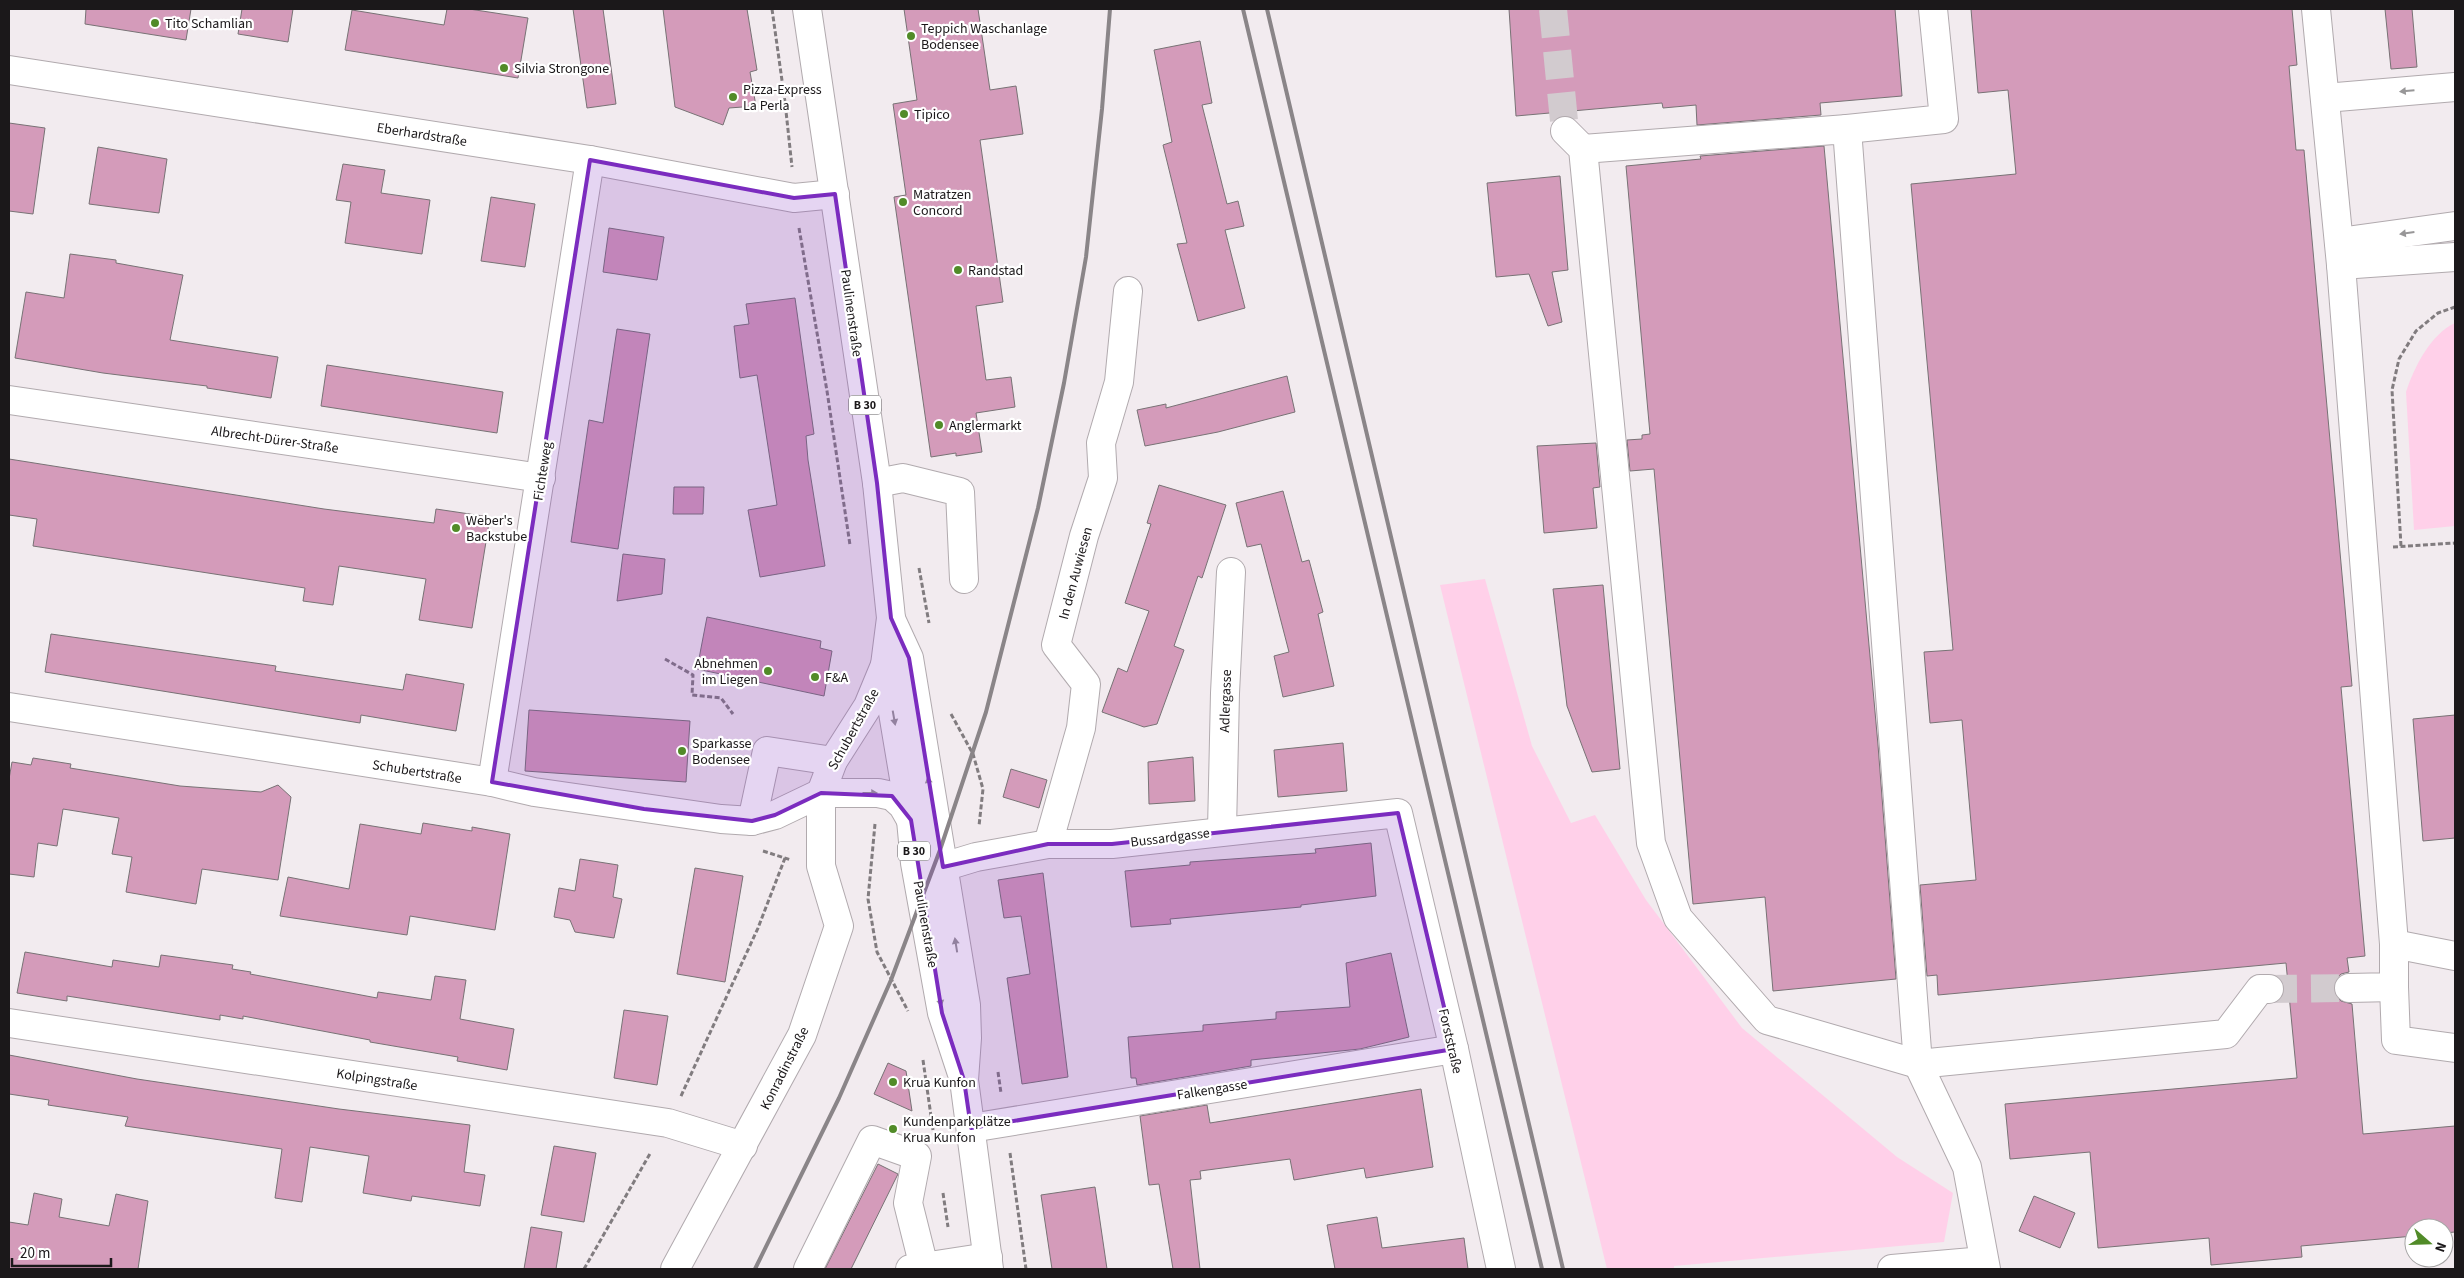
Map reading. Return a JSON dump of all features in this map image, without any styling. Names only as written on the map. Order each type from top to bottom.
[{"type":"street","name":"Paulinenstraße","points":[[807,9],[876,483],[891,618],[885,666],[911,820],[915,863],[942,1013],[964,1080],[988,1263]]},
{"type":"street","points":[[1933,9],[1944,119],[1847,129],[1574,140],[1651,843],[1678,918],[1767,1020],[1918,1064],[2226,1034],[2260,989],[2268,989]]},
{"type":"street","points":[[2316,9],[2340,253],[2394,944],[2396,1040],[2455,1048]]},
{"type":"street","name":"Eberhardstraße","points":[[9,70],[590,160],[794,198],[835,194]]},
{"type":"street","points":[[2325,98],[2455,87]]},
{"type":"street","points":[[1847,129],[1918,1064],[1967,1167],[1985,1265],[1892,1269]]},
{"type":"street","name":"Fichteweg","points":[[492,782],[590,160]]},
{"type":"street","points":[[2340,253],[2455,226]]},
{"type":"street","points":[[2340,253],[2455,257]]},
{"type":"street","name":"In den Auwiesen","points":[[1048,844],[1081,728],[1086,684],[1056,645],[1084,536],[1103,478],[1101,443],[1119,382],[1128,291]]},
{"type":"street","name":"Albrecht-Dürer-Straße","points":[[9,400],[541,478]]},
{"type":"street","points":[[876,483],[904,478],[920,484],[960,492],[964,579]]},
{"type":"street","name":"Adlergasse","points":[[1222,830],[1225,693],[1231,572]]},
{"type":"street","name":"Paulinenstraße","points":[[891,618],[910,658],[966,1005],[967,1038],[964,1080]]},
{"type":"street","name":"Schubertstraße","points":[[821,792],[833,760],[868,706],[885,666]]},
{"type":"street","name":"Schubertstraße","points":[[9,707],[492,782],[534,792],[644,809],[752,821],[775,816],[821,792],[878,793],[892,796],[903,806],[911,820]]},
{"type":"street","points":[[752,821],[767,751],[833,760]]},
{"type":"street","name":"Konradinstraße","points":[[675,1269],[802,1035],[840,926],[821,866],[821,792]]},
{"type":"street","name":"Bussardgasse","points":[[943,867],[976,857],[1048,844],[1112,844],[1222,830],[1398,813]]},
{"type":"street","name":"Forststraße","points":[[1398,813],[1454,1050],[1501,1269]]},
{"type":"street","points":[[2394,944],[2455,956]]},
{"type":"street","points":[[2349,988],[2394,987]]},
{"type":"street","name":"Kolpingstraße","points":[[9,1023],[668,1123],[743,1146]]},
{"type":"street","name":"Falkengasse","points":[[971,1128],[1454,1050]]},
{"type":"street","points":[[808,1269],[872,1140],[916,1156],[908,1203],[917,1268],[988,1263]]},
{"type":"path","points":[[772,9],[786,102],[794,198],[827,391]]},
{"type":"path","points":[[2401,546],[2392,390],[2399,359],[2416,331],[2438,313],[2455,307]]},
{"type":"path","points":[[2363,548],[2455,543]]},
{"type":"path","points":[[665,659],[693,675],[692,695],[721,698],[733,714]]},
{"type":"path","points":[[584,1269],[668,1123],[758,928],[785,858]]},
{"type":"highlighted area","points":[[590,160],[794,198],[835,194],[877,483],[891,618],[909,658],[943,867],[1048,844],[1112,844],[1398,813],[1454,1049],[971,1128],[964,1080],[942,1013],[911,820],[892,796],[821,793],[775,815],[752,821],[644,809],[492,782]]},
{"type":"shaded area","points":[[2455,323],[2455,526],[2414,530],[2406,392],[2424,352],[2438,335]]},
{"type":"shaded area","points":[[1485,579],[1532,746],[1571,823],[1595,815],[1646,900],[1742,1028],[1897,1157],[1953,1193],[1944,1242],[1674,1266],[1674,1269],[1607,1269],[1440,585]]},
{"type":"building","points":[[86,9],[191,9],[186,40],[85,24]]},
{"type":"building","points":[[242,9],[293,9],[288,42],[238,34]]},
{"type":"building","points":[[447,9],[469,9],[528,18],[518,78],[345,50],[352,10],[444,25]]},
{"type":"building","points":[[573,9],[603,9],[616,104],[587,108]]},
{"type":"building","points":[[663,9],[747,9],[757,70],[750,72],[756,106],[729,108],[723,125],[675,107]]},
{"type":"building","points":[[904,9],[978,9],[990,90],[1016,86],[1023,134],[980,140],[1003,302],[976,306],[986,380],[1011,377],[1015,407],[976,413],[982,452],[956,456],[956,453],[931,457],[894,197],[906,195],[893,104],[917,100]]},
{"type":"building","points":[[1509,9],[1895,9],[1902,96],[1820,103],[1821,115],[1697,125],[1696,105],[1663,108],[1662,103],[1516,116]]},
{"type":"building","points":[[1971,9],[2292,9],[2297,65],[2289,66],[2296,150],[2304,150],[2352,686],[2341,687],[2365,956],[2347,958],[2349,972],[2341,974],[2336,980],[2333,989],[2341,1001],[2352,1004],[2363,1134],[2455,1126],[2455,1232],[2454,1218],[2404,1218],[2404,1237],[2301,1246],[2302,1257],[2211,1265],[2209,1238],[2098,1248],[2090,1152],[2010,1159],[2005,1104],[2297,1078],[2286,963],[1938,995],[1937,975],[1927,976],[1920,885],[1976,880],[1962,720],[1930,723],[1924,652],[1953,650],[1911,184],[2016,174],[2008,90],[1978,93]]},
{"type":"building","points":[[2385,9],[2412,9],[2417,67],[2391,69]]},
{"type":"building","points":[[1200,41],[1212,103],[1202,105],[1227,204],[1238,201],[1244,226],[1225,230],[1245,308],[1198,321],[1177,244],[1187,243],[1163,145],[1172,142],[1154,50]]},
{"type":"building","points":[[9,123],[45,128],[33,214],[9,211]]},
{"type":"building","points":[[1824,146],[1878,745],[1896,979],[1773,991],[1765,897],[1693,904],[1654,469],[1630,471],[1627,440],[1642,439],[1642,435],[1650,434],[1626,166],[1701,159],[1700,156]]},
{"type":"building","points":[[98,147],[167,159],[159,213],[89,204]]},
{"type":"building","points":[[343,164],[385,170],[381,193],[430,200],[422,254],[345,243],[351,202],[336,200]]},
{"type":"building","points":[[1560,176],[1568,270],[1552,272],[1562,322],[1548,326],[1529,274],[1496,277],[1487,183]]},
{"type":"building","points":[[491,197],[535,204],[525,267],[481,261]]},
{"type":"building","points":[[609,228],[664,237],[657,280],[603,272]]},
{"type":"building","points":[[70,254],[116,260],[116,263],[183,275],[170,340],[278,357],[271,398],[207,388],[207,386],[103,373],[15,358],[26,292],[64,298]]},
{"type":"building","points":[[795,298],[814,434],[806,436],[808,460],[825,566],[760,577],[748,510],[777,505],[757,375],[740,378],[734,326],[749,324],[746,304]]},
{"type":"building","points":[[617,329],[650,334],[618,549],[571,542],[589,420],[603,423]]},
{"type":"building","points":[[327,365],[503,392],[497,433],[321,406]]},
{"type":"building","points":[[1287,376],[1295,412],[1218,432],[1145,446],[1137,410],[1166,404],[1166,408]]},
{"type":"building","points":[[1596,443],[1600,487],[1593,488],[1597,528],[1544,533],[1537,446]]},
{"type":"building","points":[[9,459],[324,509],[434,523],[436,509],[490,517],[472,628],[419,620],[426,579],[339,566],[333,605],[303,601],[305,588],[33,546],[37,519],[9,515]]},
{"type":"building","points":[[1159,485],[1226,505],[1202,578],[1198,576],[1174,646],[1184,650],[1157,724],[1144,727],[1102,712],[1118,668],[1127,672],[1149,611],[1125,603],[1151,524],[1147,523]]},
{"type":"building","points":[[674,487],[704,487],[703,514],[673,514]]},
{"type":"building","points":[[1283,491],[1302,562],[1309,560],[1323,612],[1318,614],[1334,686],[1283,697],[1274,656],[1289,652],[1261,544],[1247,547],[1236,503]]},
{"type":"building","points":[[623,554],[665,559],[662,594],[617,601]]},
{"type":"building","points":[[1603,585],[1620,769],[1592,772],[1567,706],[1553,589]]},
{"type":"building","points":[[707,617],[821,641],[820,648],[832,651],[824,696],[697,669]]},
{"type":"building","points":[[51,634],[276,666],[275,671],[403,690],[406,674],[464,684],[456,731],[361,715],[360,723],[45,672]]},
{"type":"building","points":[[529,710],[690,721],[686,782],[525,771]]},
{"type":"building","points":[[2455,715],[2455,838],[2423,841],[2413,719]]},
{"type":"building","points":[[1343,743],[1347,791],[1278,797],[1274,750]]},
{"type":"building","points":[[1193,757],[1195,801],[1149,804],[1148,762]]},
{"type":"building","points":[[33,758],[71,764],[70,768],[180,786],[261,792],[278,785],[291,797],[278,880],[202,869],[196,904],[126,892],[132,857],[112,854],[119,818],[63,809],[57,846],[38,843],[34,877],[9,874],[9,779],[12,762],[31,765]]},
{"type":"building","points":[[1011,769],[1047,780],[1039,808],[1003,797]]},
{"type":"building","points":[[423,823],[472,831],[472,827],[510,834],[495,930],[410,916],[407,935],[280,916],[288,877],[349,889],[360,824],[421,834]]},
{"type":"building","points":[[1371,843],[1376,896],[1301,905],[1301,907],[1170,919],[1171,924],[1131,927],[1125,871],[1190,865],[1190,862],[1316,853],[1315,849]]},
{"type":"building","points":[[580,859],[618,865],[613,897],[622,899],[614,938],[575,932],[570,920],[554,917],[559,888],[575,891]]},
{"type":"building","points":[[695,868],[743,876],[725,982],[677,974]]},
{"type":"building","points":[[1043,873],[1068,1077],[1022,1084],[1007,978],[1030,974],[1021,916],[1004,918],[998,880]]},
{"type":"building","points":[[25,952],[112,967],[113,960],[159,967],[161,955],[233,965],[232,969],[251,972],[250,974],[377,998],[378,992],[431,1000],[435,976],[466,980],[460,1019],[514,1029],[507,1070],[457,1061],[458,1057],[370,1042],[370,1040],[243,1016],[243,1019],[220,1015],[220,1020],[67,996],[67,1001],[17,993]]},
{"type":"building","points":[[1391,953],[1409,1037],[1360,1049],[1251,1060],[1251,1066],[1137,1085],[1136,1078],[1131,1078],[1128,1037],[1203,1031],[1203,1025],[1276,1019],[1276,1012],[1350,1007],[1346,963]]},
{"type":"building","points":[[624,1010],[668,1016],[657,1085],[614,1078]]},
{"type":"building","points":[[9,1055],[137,1079],[339,1109],[470,1125],[464,1172],[485,1175],[480,1206],[412,1196],[411,1201],[363,1193],[369,1156],[310,1147],[302,1202],[275,1198],[282,1149],[125,1126],[128,1117],[48,1105],[49,1100],[9,1094]]},
{"type":"building","name":"Krua Kunfon","points":[[888,1063],[906,1071],[912,1111],[874,1094]]},
{"type":"building","points":[[1421,1089],[1433,1167],[1366,1178],[1364,1168],[1294,1180],[1290,1159],[1200,1171],[1201,1179],[1190,1180],[1200,1269],[1173,1269],[1159,1184],[1149,1185],[1140,1116],[1207,1105],[1210,1123]]},
{"type":"building","points":[[554,1146],[596,1153],[584,1222],[541,1215]]},
{"type":"building","points":[[878,1164],[898,1174],[851,1269],[825,1269]]},
{"type":"building","points":[[1095,1187],[1107,1269],[1052,1269],[1041,1195]]},
{"type":"building","points":[[34,1193],[62,1199],[59,1217],[109,1226],[116,1194],[148,1201],[138,1269],[9,1269],[9,1222],[28,1225]]},
{"type":"building","points":[[2034,1196],[2075,1213],[2060,1248],[2019,1231]]},
{"type":"building","points":[[1377,1217],[1382,1248],[1464,1238],[1468,1269],[1335,1269],[1327,1225]]},
{"type":"building","points":[[531,1227],[562,1232],[556,1269],[524,1269]]},
{"type":"tunnel","points":[[1553,9],[1565,131]]},
{"type":"tunnel","points":[[2269,989],[2349,988]]},
{"type":"railway","points":[[755,1269],[839,1098],[891,980],[940,850],[986,712],[1038,508],[1064,383],[1086,257],[1102,109],[1110,9]]},
{"type":"railway","points":[[1243,9],[1542,1269]]},
{"type":"railway","points":[[1267,9],[1563,1269]]},
{"type":"place","name":"Tito Schamlian","points":[[155,23]]},
{"type":"place","name":"Teppich Waschanlage Bodensee","points":[[911,36]]},
{"type":"place","name":"Silvia Strongone","points":[[504,68]]},
{"type":"place","name":"Pizza-Express La Perla","points":[[733,97]]},
{"type":"place","name":"Tipico","points":[[904,114]]},
{"type":"place","name":"Matratzen Concord","points":[[903,202]]},
{"type":"place","name":"Randstad","points":[[958,270]]},
{"type":"place","name":"Anglermarkt","points":[[939,425]]},
{"type":"place","name":"Weber's Backstube","points":[[456,528]]},
{"type":"place","name":"Abnehmen im Liegen","points":[[768,671]]},
{"type":"place","name":"F&A","points":[[815,677]]},
{"type":"place","name":"Sparkasse Bodensee","points":[[682,751]]},
{"type":"place","name":"Krua Kunfon","points":[[893,1082]]},
{"type":"place","name":"Kundenparkplätze Krua Kunfon","points":[[893,1129]]}]
